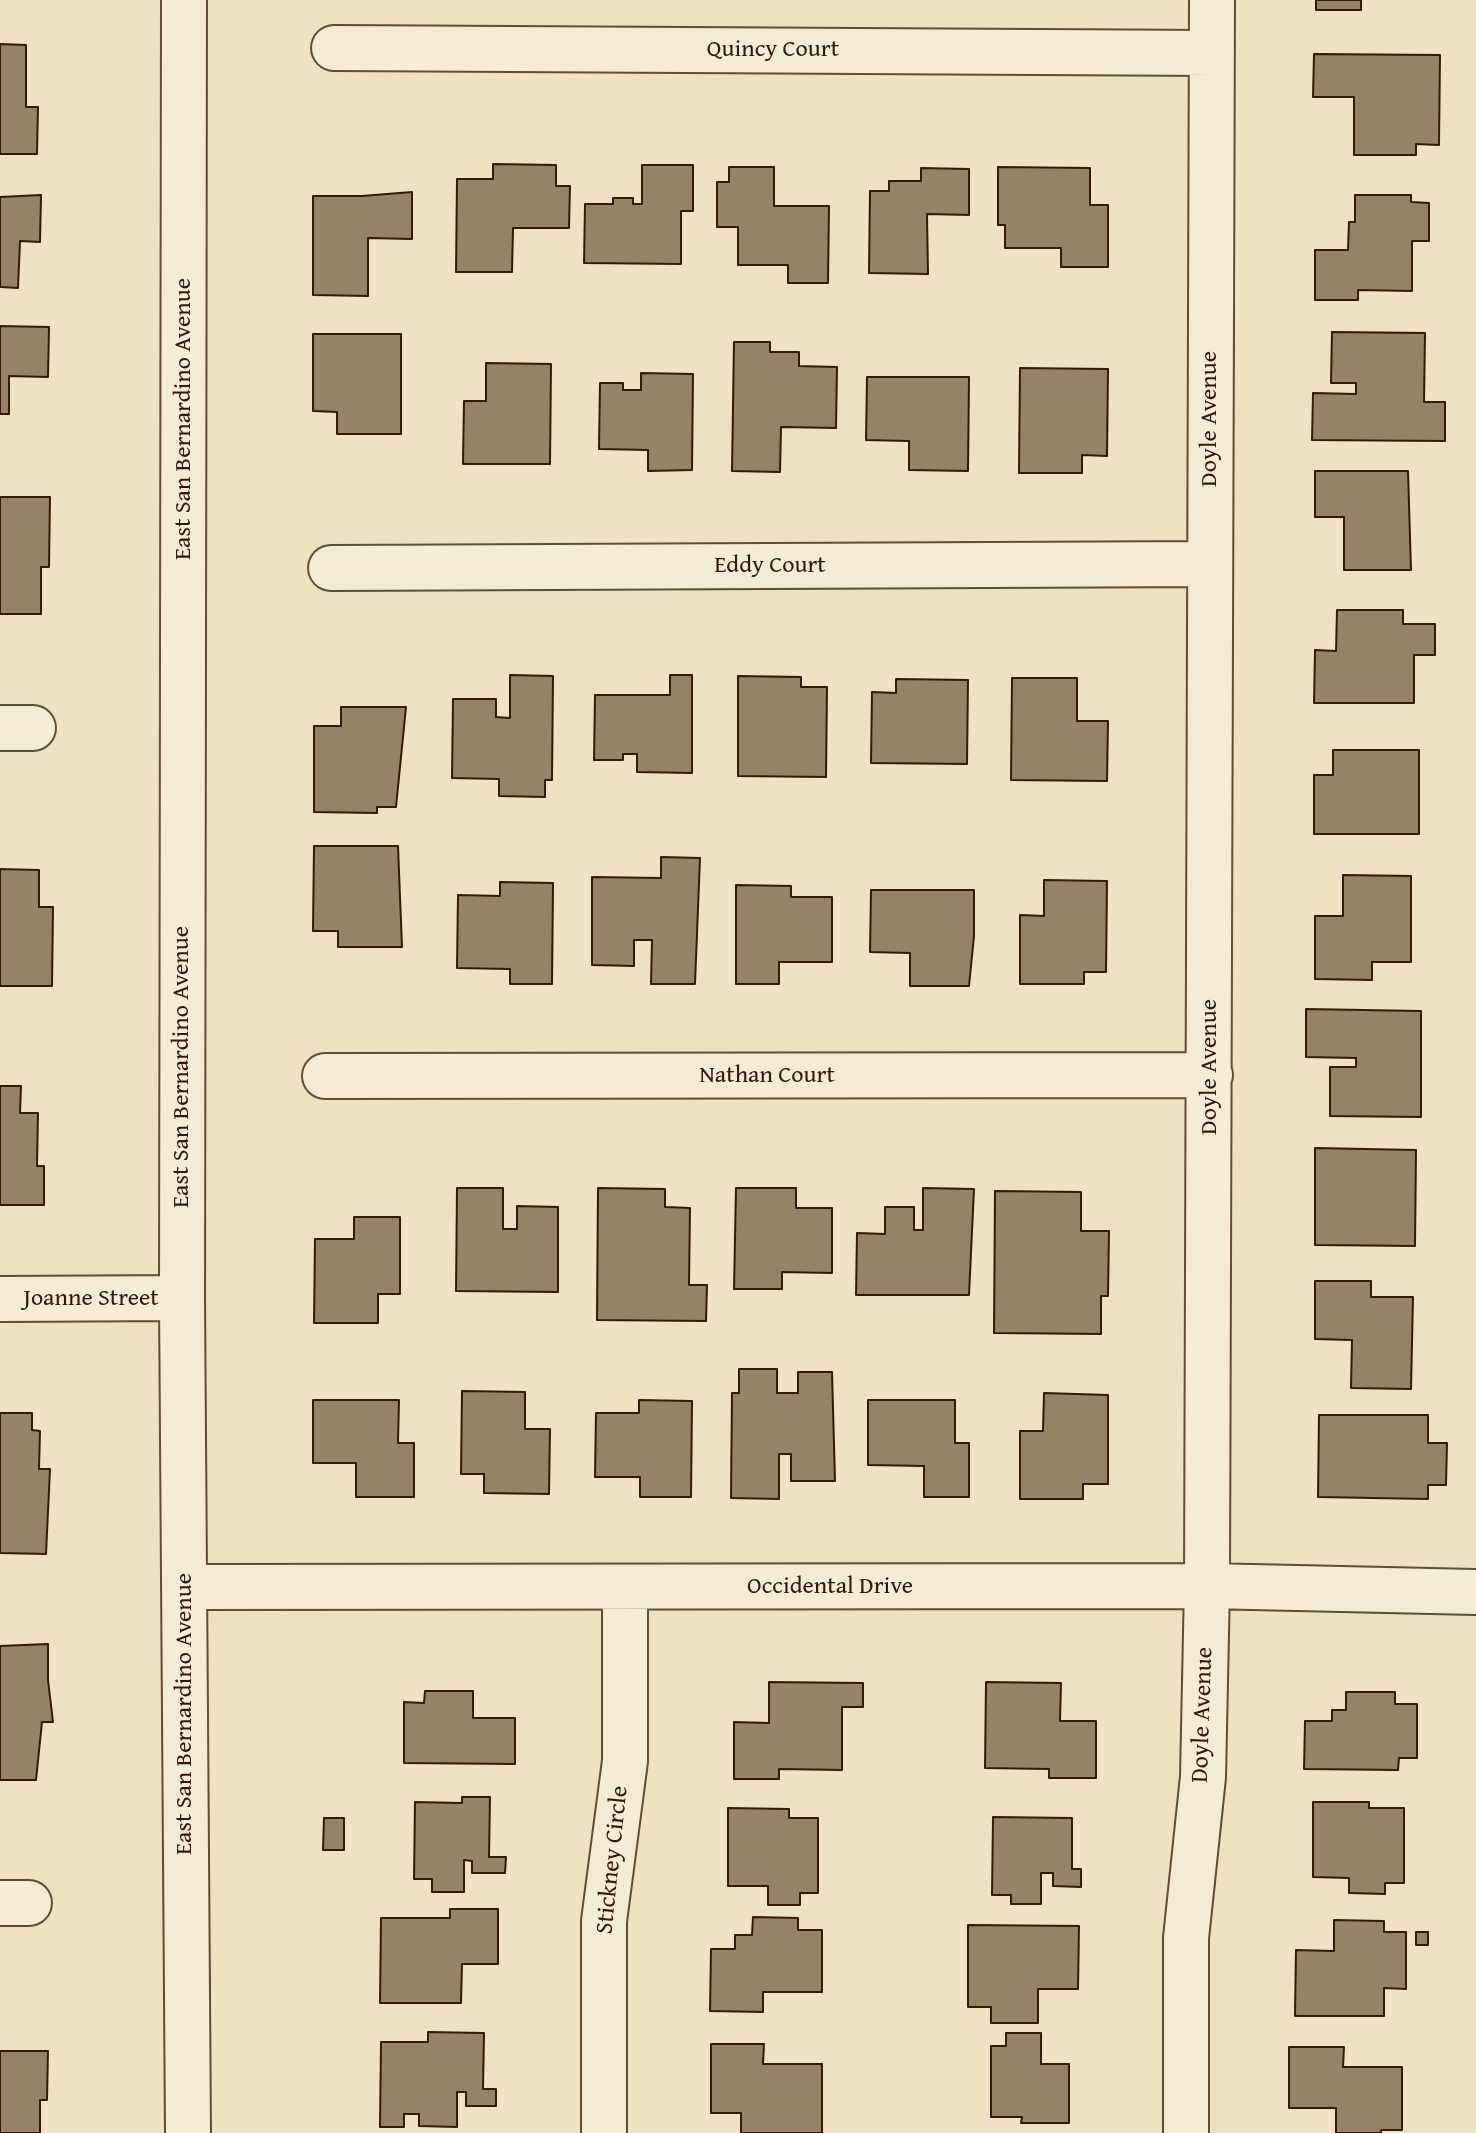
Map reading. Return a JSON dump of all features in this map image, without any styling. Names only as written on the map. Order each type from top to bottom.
[{"type":"street","name":"East San Bernardino Avenue","points":[[184,0],[182,1298],[188,2133]]},
{"type":"street","name":"Doyle Avenue","points":[[1186,2133],[1186,1938],[1203,1777],[1207,1586],[1212,0]]},
{"type":"street","name":"Quincy Court","points":[[334,48],[1212,53]]},
{"type":"street","name":"Eddy Court","points":[[331,568],[1209,564]]},
{"type":"street","name":"Nathan Court","points":[[325,1076],[1210,1075]]},
{"type":"street","name":"Joanne Street","points":[[0,1299],[182,1298]]},
{"type":"street","name":"Occidental Drive","points":[[184,1587],[1207,1586],[1476,1592]]},
{"type":"street","name":"Stickney Circle","points":[[604,2133],[604,1921],[625,1761],[625,1587]]},
{"type":"building","points":[[1316,0],[1361,0],[1361,10],[1316,10]]},
{"type":"building","points":[[0,44],[26,45],[26,107],[38,107],[37,154],[0,154]]},
{"type":"building","points":[[1314,54],[1440,55],[1439,145],[1416,144],[1416,155],[1354,155],[1354,97],[1313,97]]},
{"type":"building","points":[[493,164],[556,165],[556,186],[570,186],[569,228],[513,228],[512,272],[456,272],[457,179],[493,179]]},
{"type":"building","points":[[642,165],[693,165],[693,211],[681,211],[681,264],[584,263],[585,204],[613,204],[613,198],[633,198],[633,204],[642,204]]},
{"type":"building","points":[[729,167],[774,167],[774,206],[829,206],[828,283],[788,283],[788,265],[738,265],[738,227],[717,227],[717,182],[729,182]]},
{"type":"building","points":[[998,167],[1090,168],[1090,205],[1108,205],[1108,267],[1061,267],[1061,248],[1005,248],[1005,225],[998,225]]},
{"type":"building","points":[[921,168],[969,169],[969,215],[927,214],[928,274],[869,273],[870,191],[889,191],[889,181],[921,181]]},
{"type":"building","points":[[412,192],[412,239],[368,238],[368,296],[313,295],[313,196]]},
{"type":"building","points":[[41,195],[40,242],[20,241],[18,288],[0,287],[0,197]]},
{"type":"building","points":[[1355,195],[1411,195],[1411,202],[1429,203],[1429,241],[1412,241],[1412,291],[1358,290],[1358,300],[1315,300],[1315,250],[1348,250],[1349,222],[1355,222]]},
{"type":"building","points":[[0,326],[49,327],[48,377],[9,376],[9,414],[0,414]]},
{"type":"building","points":[[1332,332],[1425,333],[1424,402],[1445,402],[1445,441],[1312,440],[1313,393],[1356,394],[1356,383],[1331,383]]},
{"type":"building","points":[[313,334],[401,334],[401,434],[337,434],[337,412],[313,411]]},
{"type":"building","points":[[734,342],[770,342],[770,352],[799,352],[799,366],[837,367],[836,428],[781,427],[780,472],[732,471]]},
{"type":"building","points":[[486,363],[551,364],[550,464],[463,464],[464,401],[486,401]]},
{"type":"building","points":[[1020,368],[1108,369],[1107,456],[1082,455],[1082,473],[1019,473]]},
{"type":"building","points":[[641,373],[693,374],[692,470],[648,471],[648,450],[599,449],[600,383],[623,383],[623,390],[641,390]]},
{"type":"building","points":[[867,377],[969,377],[968,471],[909,470],[909,441],[866,440]]},
{"type":"building","points":[[1315,471],[1408,471],[1411,570],[1344,570],[1344,517],[1315,517]]},
{"type":"building","points":[[0,497],[50,497],[49,567],[41,567],[41,614],[0,614]]},
{"type":"building","points":[[1337,610],[1403,610],[1403,624],[1435,624],[1435,655],[1414,655],[1414,703],[1314,703],[1315,650],[1336,651]]},
{"type":"building","points":[[510,675],[553,676],[552,780],[545,780],[545,797],[499,796],[499,779],[452,778],[453,699],[496,699],[496,717],[510,718]]},
{"type":"building","points":[[670,675],[692,675],[692,773],[637,772],[637,754],[623,754],[623,760],[594,760],[595,695],[670,695]]},
{"type":"building","points":[[738,676],[801,677],[801,687],[827,687],[826,777],[738,776]]},
{"type":"building","points":[[1012,678],[1077,678],[1077,721],[1108,721],[1107,781],[1011,780]]},
{"type":"building","points":[[896,679],[968,680],[967,764],[871,763],[872,692],[896,693]]},
{"type":"building","points":[[341,707],[406,707],[396,807],[377,807],[377,813],[314,812],[314,726],[341,726]]},
{"type":"building","points":[[1333,750],[1419,750],[1419,834],[1314,834],[1314,775],[1333,775]]},
{"type":"building","points":[[314,846],[398,846],[402,947],[338,947],[338,931],[313,931]]},
{"type":"building","points":[[661,857],[700,858],[695,984],[651,984],[652,940],[634,940],[634,966],[592,965],[592,877],[661,878]]},
{"type":"building","points":[[0,869],[39,870],[39,907],[53,907],[52,986],[0,986]]},
{"type":"building","points":[[1343,875],[1411,876],[1411,962],[1372,962],[1372,980],[1315,979],[1315,916],[1343,916]]},
{"type":"building","points":[[1044,880],[1107,881],[1106,972],[1084,972],[1084,984],[1020,984],[1020,915],[1044,916]]},
{"type":"building","points":[[500,882],[553,883],[552,984],[510,984],[510,969],[457,968],[458,895],[500,896]]},
{"type":"building","points":[[736,885],[791,886],[791,897],[832,897],[832,962],[779,962],[779,984],[736,984]]},
{"type":"building","points":[[871,890],[974,890],[969,986],[910,986],[910,953],[870,952]]},
{"type":"building","points":[[1306,1009],[1421,1011],[1421,1117],[1330,1116],[1330,1067],[1356,1067],[1356,1058],[1306,1057]]},
{"type":"building","points":[[0,1086],[21,1086],[20,1113],[38,1113],[37,1166],[44,1166],[44,1205],[0,1205]]},
{"type":"building","points":[[1315,1148],[1416,1150],[1415,1246],[1315,1245]]},
{"type":"building","points":[[457,1188],[503,1188],[503,1229],[517,1229],[517,1206],[558,1207],[558,1292],[456,1291]]},
{"type":"building","points":[[598,1188],[665,1189],[665,1207],[690,1208],[689,1285],[707,1285],[706,1321],[597,1320]]},
{"type":"building","points":[[736,1188],[796,1188],[796,1208],[832,1208],[832,1273],[782,1272],[782,1289],[734,1289]]},
{"type":"building","points":[[923,1188],[974,1189],[969,1295],[856,1295],[857,1233],[885,1234],[885,1207],[914,1207],[914,1230],[923,1230]]},
{"type":"building","points":[[995,1191],[1081,1192],[1081,1231],[1109,1231],[1108,1296],[1101,1296],[1101,1334],[994,1333]]},
{"type":"building","points":[[354,1217],[400,1217],[400,1294],[378,1294],[378,1323],[314,1323],[315,1239],[354,1239]]},
{"type":"building","points":[[1315,1281],[1371,1281],[1371,1297],[1413,1297],[1411,1389],[1351,1388],[1352,1340],[1315,1339]]},
{"type":"building","points":[[739,1369],[777,1369],[777,1393],[798,1393],[798,1372],[832,1372],[835,1481],[791,1481],[791,1454],[779,1454],[779,1499],[731,1498],[732,1393],[739,1393]]},
{"type":"building","points":[[462,1391],[525,1392],[525,1429],[550,1429],[549,1494],[484,1493],[484,1474],[461,1474]]},
{"type":"building","points":[[1044,1393],[1108,1395],[1108,1484],[1083,1484],[1083,1499],[1020,1499],[1020,1431],[1043,1431]]},
{"type":"building","points":[[313,1400],[399,1400],[398,1443],[414,1443],[414,1497],[356,1497],[356,1463],[313,1463]]},
{"type":"building","points":[[639,1400],[692,1401],[691,1497],[640,1497],[640,1477],[595,1477],[596,1413],[639,1413]]},
{"type":"building","points":[[868,1400],[955,1400],[955,1443],[969,1443],[969,1497],[924,1497],[924,1466],[868,1465]]},
{"type":"building","points":[[0,1413],[32,1413],[32,1430],[40,1431],[39,1469],[50,1469],[46,1554],[0,1553]]},
{"type":"building","points":[[1319,1415],[1428,1415],[1428,1443],[1447,1443],[1446,1485],[1428,1485],[1428,1499],[1318,1497]]},
{"type":"building","points":[[48,1644],[53,1722],[42,1722],[36,1780],[0,1780],[0,1646]]},
{"type":"building","points":[[769,1682],[863,1683],[863,1707],[842,1707],[842,1770],[779,1769],[779,1779],[734,1779],[734,1722],[769,1723]]},
{"type":"building","points":[[986,1682],[1061,1683],[1060,1721],[1096,1721],[1096,1778],[1049,1778],[1049,1769],[985,1768]]},
{"type":"building","points":[[425,1691],[473,1691],[473,1718],[515,1718],[515,1764],[404,1763],[404,1702],[424,1703]]},
{"type":"building","points":[[1346,1692],[1395,1692],[1395,1704],[1417,1704],[1417,1758],[1399,1758],[1398,1770],[1304,1769],[1305,1721],[1332,1721],[1332,1710],[1346,1710]]},
{"type":"building","points":[[462,1797],[490,1797],[489,1857],[506,1857],[505,1873],[472,1873],[472,1861],[464,1860],[464,1892],[432,1892],[432,1879],[414,1879],[415,1802],[462,1803]]},
{"type":"building","points":[[1313,1802],[1369,1802],[1369,1808],[1404,1808],[1404,1883],[1385,1883],[1385,1894],[1349,1893],[1349,1878],[1313,1877]]},
{"type":"building","points":[[728,1808],[789,1809],[789,1818],[818,1818],[818,1893],[800,1893],[800,1905],[768,1905],[768,1886],[728,1886]]},
{"type":"building","points":[[993,1817],[1072,1818],[1072,1869],[1081,1869],[1081,1887],[1053,1886],[1053,1873],[1041,1873],[1041,1904],[1011,1904],[1011,1895],[992,1895]]},
{"type":"building","points":[[324,1818],[344,1818],[344,1850],[323,1850]]},
{"type":"building","points":[[450,1909],[498,1909],[498,1964],[462,1964],[461,2003],[380,2003],[381,1918],[450,1918]]},
{"type":"building","points":[[753,1917],[798,1918],[798,1930],[822,1930],[822,1992],[763,1992],[763,2012],[710,2011],[711,1949],[735,1949],[735,1935],[752,1935]]},
{"type":"building","points":[[1334,1920],[1384,1921],[1384,1932],[1406,1932],[1406,1989],[1384,1988],[1384,2016],[1295,2016],[1296,1950],[1334,1951]]},
{"type":"building","points":[[968,1925],[1079,1926],[1078,1989],[1038,1989],[1038,2023],[991,2023],[991,2007],[968,2007]]},
{"type":"building","points":[[1416,1932],[1428,1932],[1428,1945],[1416,1945]]},
{"type":"building","points":[[428,2032],[484,2033],[483,2089],[496,2089],[496,2106],[466,2106],[466,2092],[457,2092],[457,2127],[419,2126],[419,2114],[404,2114],[404,2127],[380,2127],[381,2042],[428,2042]]},
{"type":"building","points":[[1006,2033],[1041,2033],[1041,2064],[1069,2064],[1069,2123],[1021,2123],[1022,2117],[991,2117],[991,2046],[1006,2046]]},
{"type":"building","points":[[711,2044],[764,2044],[763,2064],[822,2064],[822,2133],[741,2133],[741,2113],[711,2113]]},
{"type":"building","points":[[1289,2047],[1344,2047],[1343,2067],[1402,2067],[1402,2130],[1336,2133],[1336,2108],[1289,2108]]},
{"type":"building","points":[[0,2051],[48,2051],[47,2100],[40,2100],[40,2133],[0,2133]]}]
